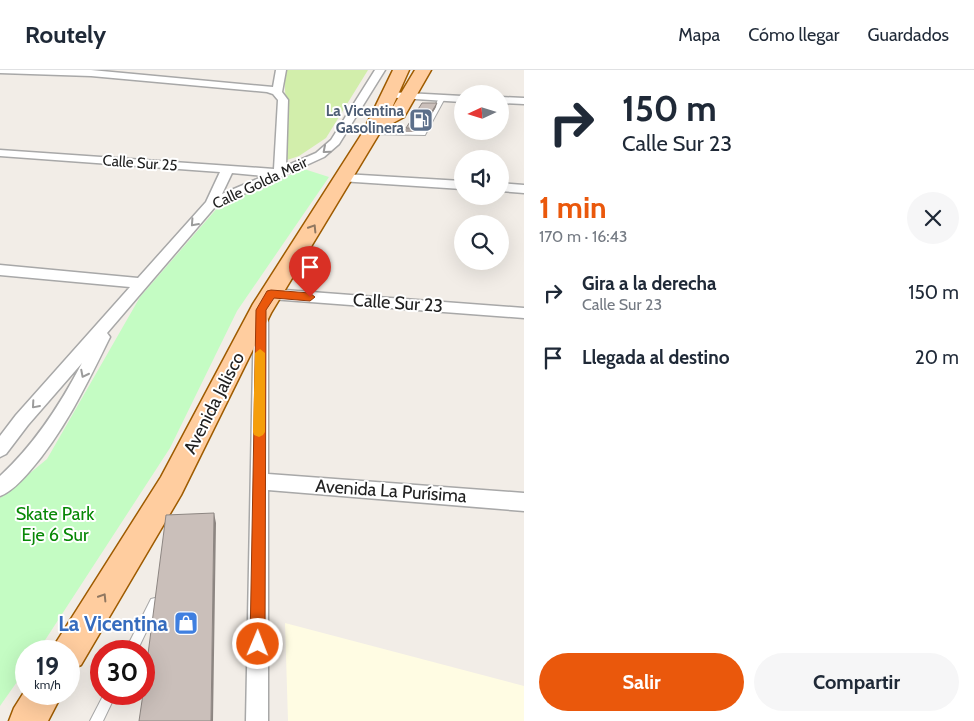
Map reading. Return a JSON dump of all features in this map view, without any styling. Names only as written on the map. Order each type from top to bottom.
[{"type":"main road","name":"Avenida Jalisco","points":[[77,640],[171,486],[266,302],[373,130],[401,70]]},
{"type":"main road","points":[[373,130],[398,113],[423,70]]},
{"type":"main road","points":[[364,96],[388,95]]},
{"type":"main road","points":[[27,721],[37,705]]},
{"type":"street","points":[[0,70],[91,72],[261,88],[277,92],[283,100],[280,173]]},
{"type":"street","points":[[277,92],[281,70]]},
{"type":"street","name":"Calle Golda Meir","points":[[0,449],[22,420],[211,204],[320,155],[335,142],[380,70]]},
{"type":"street","points":[[388,95],[454,99]]},
{"type":"street","points":[[509,100],[524,101]]},
{"type":"street","name":"Calle Sur 25","points":[[0,153],[280,173]]},
{"type":"street","points":[[211,204],[228,169]]},
{"type":"street","points":[[344,178],[454,185]]},
{"type":"street","points":[[509,188],[524,189]]},
{"type":"street","points":[[0,270],[141,283]]},
{"type":"street","points":[[257,721],[258,481],[266,302]]},
{"type":"street","name":"Calle Sur 23","points":[[266,302],[524,313]]},
{"type":"street","name":"Calle Golda Meir","points":[[0,488],[36,452],[51,433],[69,404],[113,315]]},
{"type":"street","name":"Avenida La Purísima","points":[[258,481],[524,502]]},
{"type":"lane","points":[[373,130],[423,134],[442,98]]},
{"type":"lane","points":[[136,640],[155,603]]},
{"type":"lane","points":[[96,721],[104,705]]},
{"type":"shaded area","points":[[285,623],[524,686],[524,721],[288,721]]},
{"type":"green space","points":[[286,70],[368,70],[326,138],[299,156],[287,160],[283,139],[286,109]]},
{"type":"green space","name":"Skate Park Eje 6 Sur","points":[[304,169],[329,177],[237,311],[170,448],[45,640],[15,640],[15,685],[0,706],[0,498],[47,459],[140,297],[219,206]]},
{"type":"building","name":"La Vicentina Gasolinera","points":[[422,103],[437,103],[422,128],[406,128]]},
{"type":"building","name":"La Vicentina","points":[[214,513],[211,721],[139,721],[141,705],[155,705],[155,640],[150,640],[166,515]]},
{"type":"slow traffic","points":[[259,432],[260,353]]},
{"type":"place","name":"La Vicentina Gasolinera","points":[[421,120]]},
{"type":"place","name":"La Vicentina","points":[[186,623]]},
{"type":"route","points":[[258,644],[261,310],[271,294],[310,297]]}]
